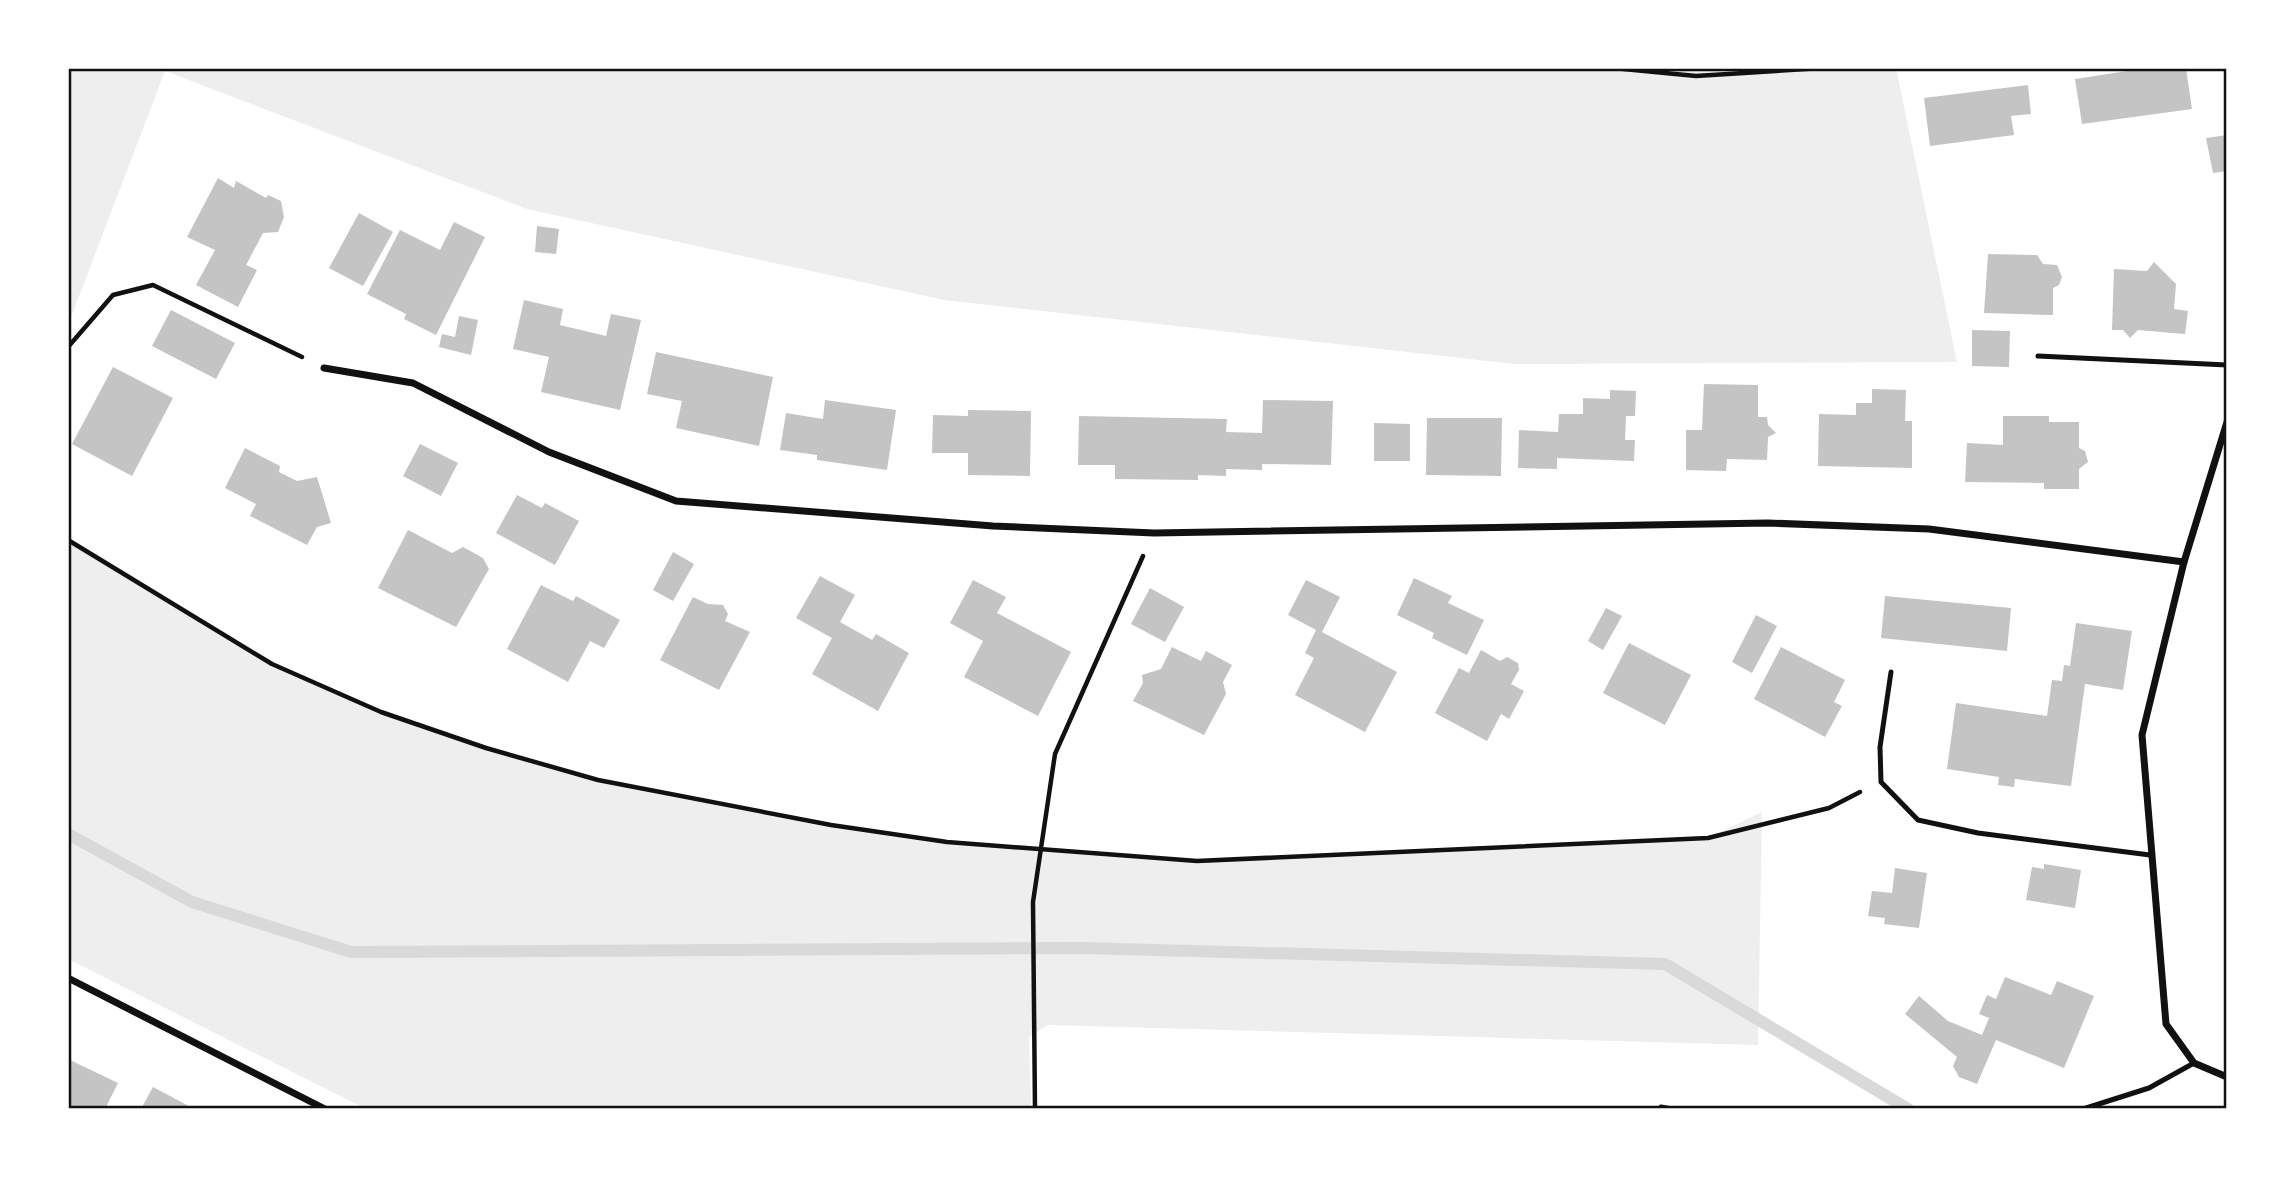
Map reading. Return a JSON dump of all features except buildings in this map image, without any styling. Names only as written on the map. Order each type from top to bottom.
[{"type":"street","points":[[324,368],[413,383],[549,452],[676,501],[993,526],[1154,533],[1768,523],[1929,529],[2185,562]]},
{"type":"street","points":[[2227,422],[2185,562],[2142,735],[2166,1024],[2193,1063],[2227,1077]]},
{"type":"street","points":[[68,978],[325,1109]]},
{"type":"lane","points":[[2038,356],[2227,365]]},
{"type":"lane","points":[[1891,672],[1880,747],[1881,782],[1918,820],[1978,834],[2150,855]]},
{"type":"lane","points":[[2083,1109],[2148,1088],[2193,1063]]},
{"type":"lane","points":[[1661,1107],[1671,1109]]},
{"type":"path","points":[[1614,68],[1696,76],[1822,68]]},
{"type":"path","points":[[68,346],[113,295],[153,285],[324,368]]},
{"type":"path","points":[[1035,1109],[1033,902],[1038,850],[1055,754],[1154,533]]},
{"type":"path","points":[[68,540],[272,664],[381,712],[486,748],[598,780],[831,825],[947,842],[1197,861],[1708,838],[1829,808],[1881,782]]},
{"type":"shaded area","points":[[68,68],[1896,68],[1957,362],[1514,364],[944,300],[527,209],[165,71],[68,325]]},
{"type":"shaded area","points":[[68,540],[272,664],[381,712],[486,748],[598,780],[831,825],[947,842],[1197,861],[1708,838],[1762,812],[1758,1045],[1048,1025],[1029,1037],[1031,1109],[366,1109],[68,959]]},
{"type":"waterway","points":[[68,834],[192,902],[351,952],[1084,948],[1665,964],[1908,1109]]}]
